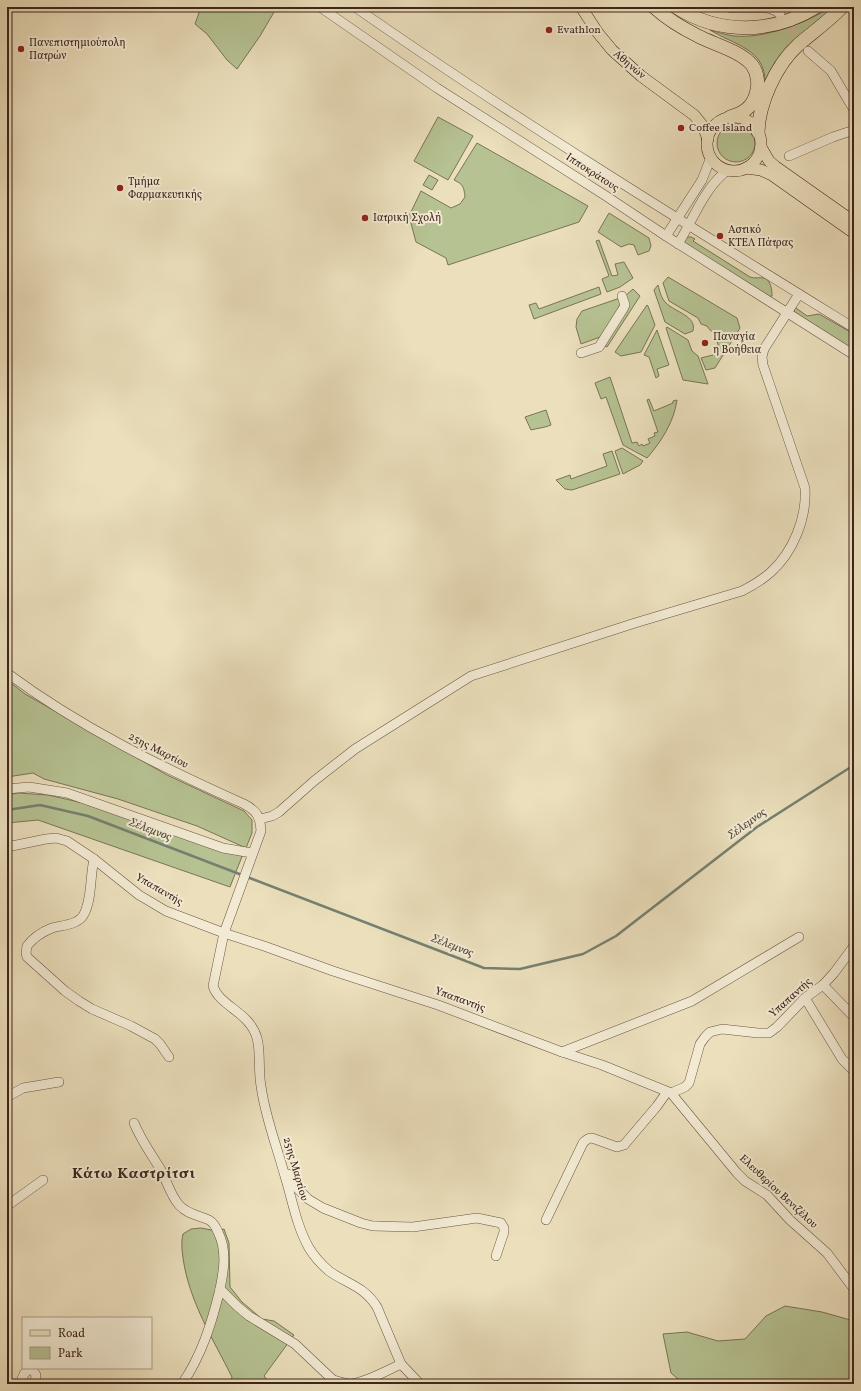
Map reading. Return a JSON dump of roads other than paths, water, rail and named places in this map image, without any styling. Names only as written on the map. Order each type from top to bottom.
[{"type":"highway","points":[[654,7],[665,17],[681,27],[743,57],[752,65],[758,83],[757,93],[753,103],[745,111],[725,119]]},
{"type":"highway","points":[[676,7],[696,18],[708,22],[740,28],[772,26],[816,7]]},
{"type":"highway","points":[[758,132],[760,119],[771,84],[783,62],[798,46],[821,28],[842,7]]},
{"type":"main road","name":"Αθηνών","points":[[581,7],[603,40],[618,56],[641,76],[699,120],[708,139],[708,151],[711,157]]},
{"type":"main road","name":"Αθηνών","points":[[689,111],[706,119],[744,119],[750,122],[758,132]]},
{"type":"main road","points":[[708,139],[712,129],[725,119]]},
{"type":"main road","points":[[758,132],[761,147],[769,161],[854,222]]},
{"type":"main road","points":[[711,157],[718,166],[728,170],[740,170],[746,168],[756,160],[761,147]]},
{"type":"main road","points":[[746,168],[761,170],[772,176],[854,233]]},
{"type":"street","name":"Ιπποκράτους","points":[[320,7],[409,69],[678,244],[854,355]]},
{"type":"street","name":"Ιπποκράτους","points":[[355,7],[455,75],[690,226],[854,328]]},
{"type":"street","points":[[728,7],[746,9],[768,7],[774,9],[780,14]]},
{"type":"street","points":[[808,51],[831,71],[854,110]]},
{"type":"street","points":[[789,156],[833,137],[854,130]]},
{"type":"street","points":[[666,236],[702,180],[711,157]]},
{"type":"street","points":[[678,244],[690,226],[708,192],[728,170]]},
{"type":"street","points":[[224,933],[261,831],[260,819],[272,816],[279,812],[314,781],[364,743],[471,676],[635,623],[742,591],[770,573],[780,563],[795,539],[806,495],[805,488],[763,365],[762,357],[768,342],[799,294]]},
{"type":"street","points":[[581,353],[599,347],[625,305],[622,296]]},
{"type":"street","name":"25ης Μαρτίου","points":[[7,673],[41,698],[79,722],[184,777],[244,804],[253,809],[260,819]]},
{"type":"street","points":[[7,789],[30,787],[67,793],[223,848],[252,853]]},
{"type":"street","name":"Υπαπαντής","points":[[7,847],[46,839],[56,838],[67,841],[94,859],[133,891],[166,911],[333,971],[438,1005],[562,1052],[602,1064],[669,1092],[685,1087],[689,1083],[700,1044],[704,1037],[710,1032],[722,1029],[769,1033],[777,1027],[805,998],[823,985],[854,946]]},
{"type":"street","points":[[94,859],[90,872],[88,904],[85,914],[77,922],[52,928],[40,934],[27,946],[27,957],[64,991],[79,1001],[92,1009],[131,1026],[155,1039],[169,1057]]},
{"type":"street","name":"25ης Μαρτίου","points":[[224,933],[213,986],[214,992],[245,1018],[253,1027],[257,1037],[259,1047],[260,1084],[265,1110],[302,1232],[310,1249],[319,1261],[329,1270],[364,1291],[372,1299],[377,1307],[401,1364],[420,1384]]},
{"type":"street","points":[[562,1052],[692,1000],[799,937]]},
{"type":"street","points":[[823,985],[854,1017]]},
{"type":"street","points":[[805,998],[842,1059],[854,1071]]},
{"type":"street","points":[[7,1097],[23,1088],[59,1082]]},
{"type":"street","points":[[546,1220],[583,1143],[589,1138],[592,1138],[617,1147],[624,1145],[669,1092]]},
{"type":"street","name":"Ελευθερίου Βενιζέλου","points":[[669,1092],[737,1173],[767,1195],[790,1220],[827,1253],[854,1289]]},
{"type":"street","points":[[134,1123],[139,1136],[160,1169],[178,1204],[188,1213],[210,1221],[215,1226],[221,1238],[224,1252],[224,1267],[214,1314],[198,1357],[182,1384]]},
{"type":"street","points":[[285,1174],[288,1174],[292,1178],[296,1186],[308,1199],[323,1208],[361,1223],[373,1226],[413,1227],[476,1218],[501,1223],[504,1228],[504,1232],[496,1256]]},
{"type":"street","points":[[7,1205],[43,1180]]},
{"type":"street","points":[[220,1288],[249,1316],[295,1344],[334,1380],[348,1384],[354,1383],[378,1375],[401,1364]]},
{"type":"street","points":[[20,1384],[24,1374],[29,1369],[32,1369],[36,1375],[35,1384]]},
{"type":"waterway","name":"Σέλεμνος","points":[[247,877],[484,968],[520,969],[583,954],[616,936],[757,827],[854,765]]},
{"type":"waterway","name":"Σέλεμνος","points":[[7,810],[40,805],[88,816],[242,875]]},
{"type":"tunnel","points":[[782,17],[805,47]]},
{"type":"place","name":"Evathlon","points":[[549,30]]},
{"type":"place","name":"Πανεπιστημιούπολη Πατρών","points":[[21,49]]},
{"type":"place","name":"Coffee Island","points":[[681,128]]},
{"type":"place","name":"Τμήμα Φαρμακευτικής","points":[[120,188]]},
{"type":"place","name":"Ιατρική Σχολή","points":[[365,218]]},
{"type":"place","name":"Αστικό ΚΤΕΛ Πάτρας","points":[[720,236]]},
{"type":"place","name":"Παναγία η Βοήθεια","points":[[705,343]]},
{"type":"district","name":"Κάτω Καστρίτσι","points":[[134,1174]]}]
